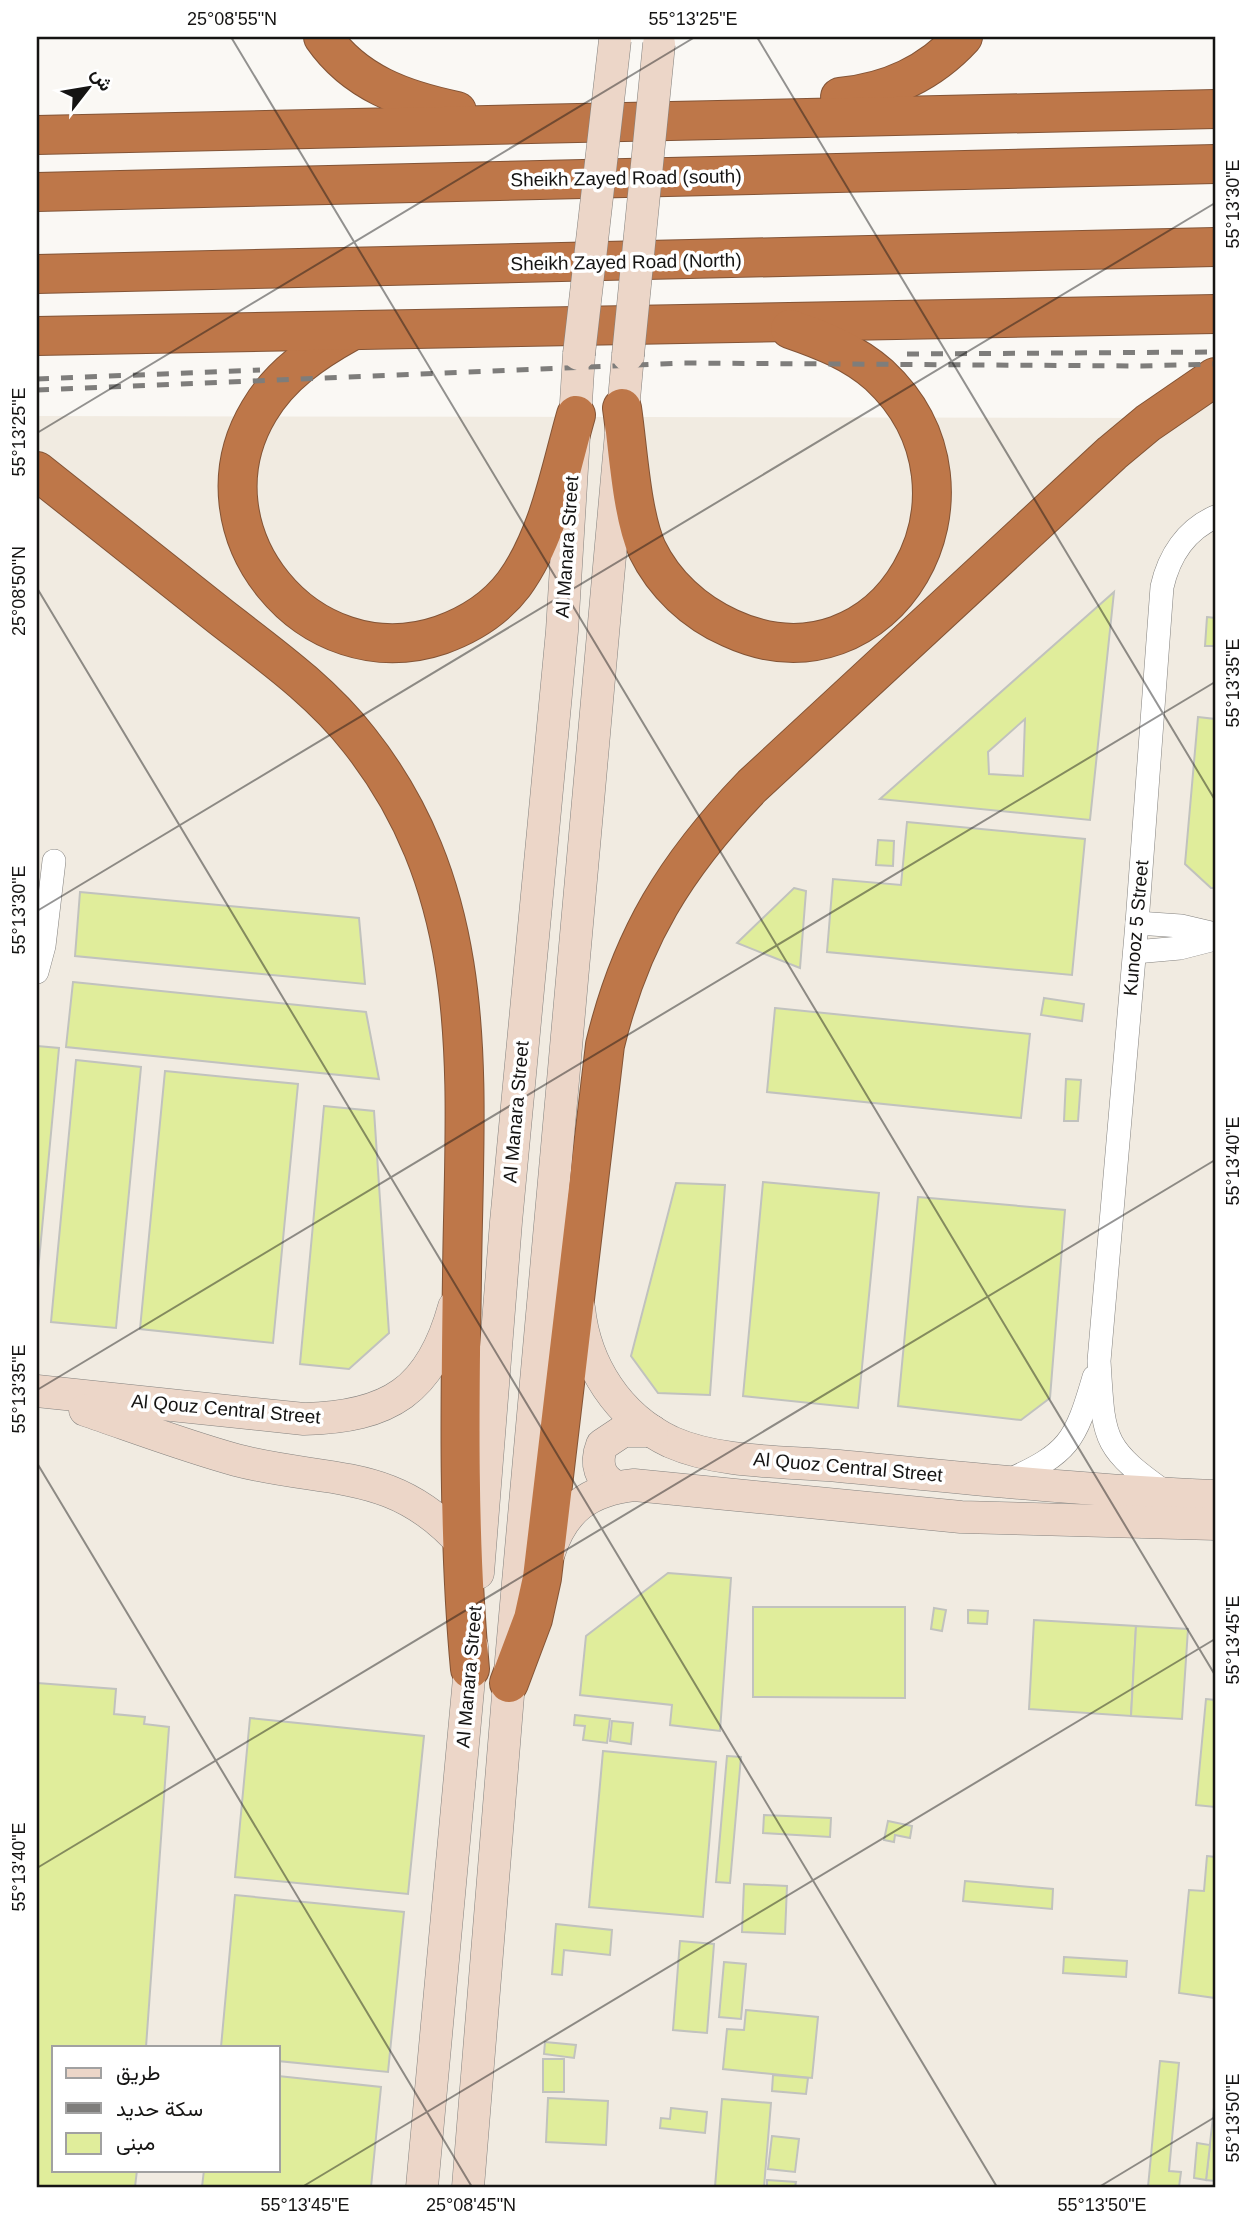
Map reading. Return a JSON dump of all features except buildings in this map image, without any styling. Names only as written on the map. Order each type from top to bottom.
[{"type":"highway","points":[[323,37],[346,64],[393,94],[428,105],[514,123]]},
{"type":"highway","points":[[755,117],[792,106],[890,88],[931,67],[963,37]]},
{"type":"highway","points":[[37,135],[1215,108]]},
{"type":"highway","name":"Sheikh Zayed Road (south)","points":[[37,192],[1215,164]]},
{"type":"highway","name":"Sheikh Zayed Road (North)","points":[[37,274],[1215,247]]},
{"type":"highway","points":[[37,336],[1215,314]]},
{"type":"highway","points":[[622,408],[640,528],[657,566],[684,598],[717,622],[756,638],[797,643],[824,638],[850,628],[874,614],[894,595],[923,549],[931,522],[934,494],[932,467],[924,440],[912,415],[878,374],[836,346],[772,322]]},
{"type":"highway","points":[[350,332],[309,358],[272,392],[247,436],[238,486],[243,524],[256,560],[287,601],[329,629],[378,643],[429,639],[475,619],[496,603],[513,584],[537,542],[576,415]]},
{"type":"highway","points":[[509,1683],[533,1619],[542,1578],[600,1082],[614,1008],[640,937],[678,872],[701,842],[752,786],[1112,453],[1149,423],[1215,377]]},
{"type":"highway","points":[[37,471],[314,691],[359,739],[412,821],[437,881],[460,995],[466,1072],[462,1278],[464,1546],[470,1669]]},
{"type":"main road","name":"Al Manara Street","points":[[422,2187],[470,1669],[506,1222],[562,631],[579,354],[615,38]]},
{"type":"main road","points":[[468,2187],[509,1683],[622,408],[659,40]]},
{"type":"main road","name":"Al Qouz Central Street","points":[[37,1392],[303,1419],[336,1419],[367,1412],[406,1391],[430,1367],[446,1338],[462,1278]]},
{"type":"main road","name":"Al Quoz Central Street","points":[[576,1289],[580,1321],[596,1369],[620,1404],[652,1431],[690,1449],[731,1456],[1006,1482],[1215,1496]]},
{"type":"main road","name":"Al Qouz Central Street","points":[[37,1392],[237,1460],[384,1487],[429,1510],[464,1546]]},
{"type":"main road","points":[[618,1487],[604,1479],[600,1471],[598,1461],[602,1445],[623,1431],[652,1431]]},
{"type":"main road","name":"Al Quoz Central Street","points":[[542,1578],[557,1529],[568,1515],[599,1492],[618,1487],[653,1485],[736,1496],[961,1517],[1215,1524]]},
{"type":"street","name":"Kunooz 5 Street","points":[[1168,1494],[1129,1466],[1112,1445],[1103,1420],[1099,1361],[1135,952],[1162,587],[1171,559],[1179,547],[1199,526],[1215,517]]},
{"type":"street","points":[[37,972],[44,946],[54,861]]},
{"type":"street","points":[[1137,923],[1181,926],[1215,934]]},
{"type":"street","points":[[1135,952],[1180,948],[1215,939]]},
{"type":"street","name":"Kunooz 5 Street","points":[[1006,1482],[1049,1461],[1071,1440],[1084,1413],[1099,1361]]},
{"type":"shaded area","points":[[1215,365],[1215,2187],[37,2187],[37,416],[1166,418]]},
{"type":"railway","points":[[907,354],[1215,352]]},
{"type":"railway","points":[[37,390],[683,363],[1141,366],[1215,364]]},
{"type":"railway","points":[[37,379],[260,370]]}]
